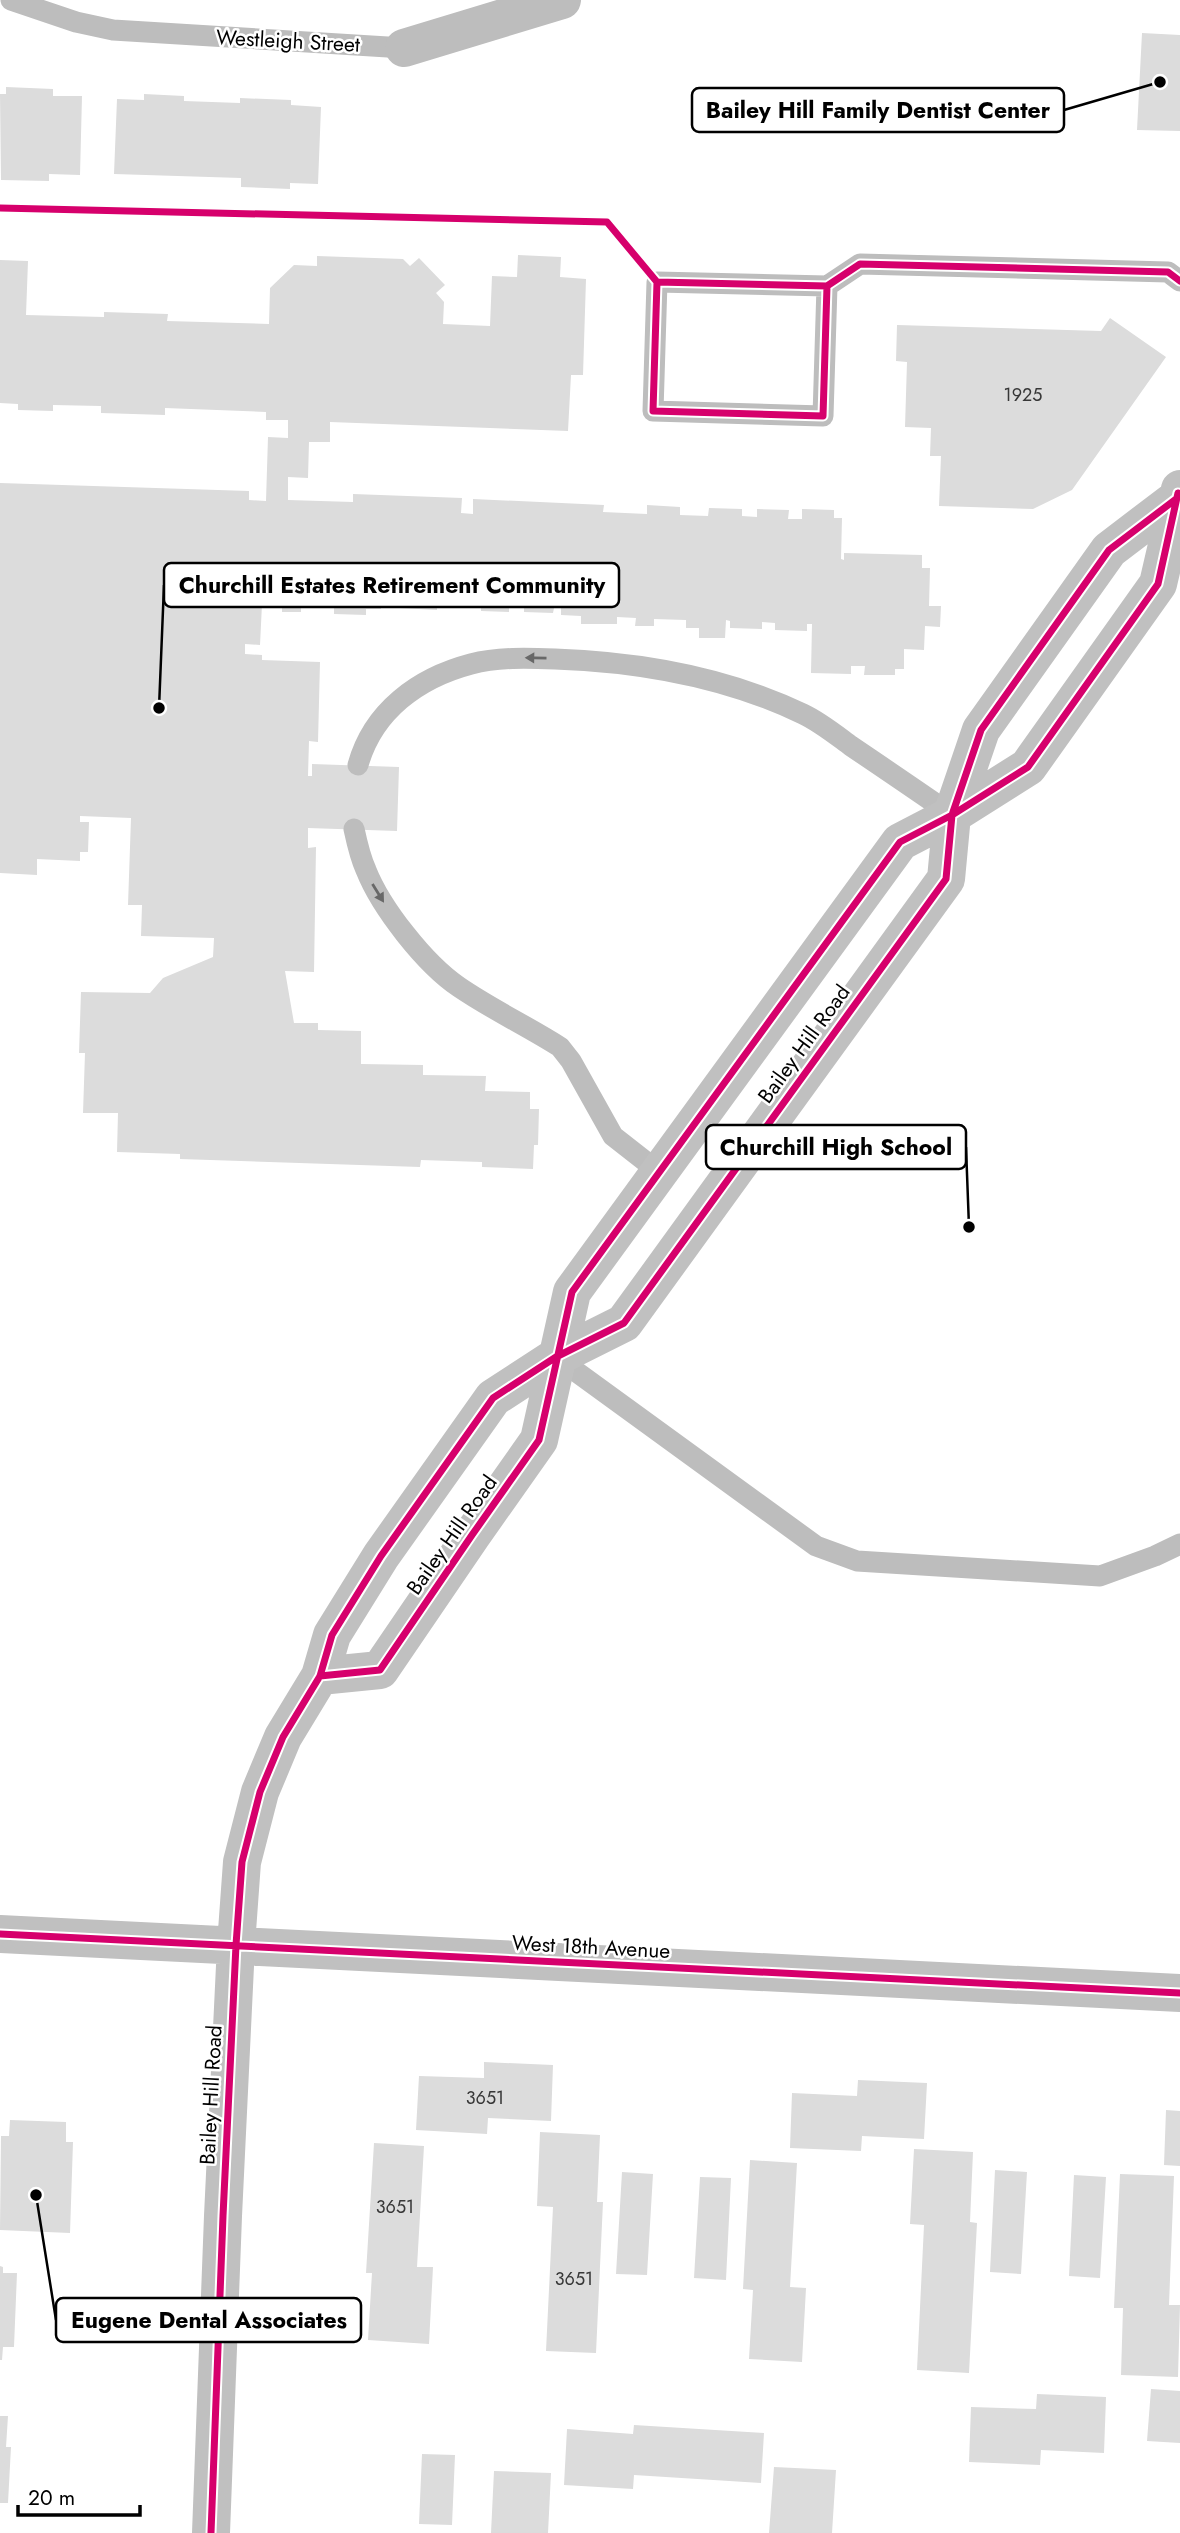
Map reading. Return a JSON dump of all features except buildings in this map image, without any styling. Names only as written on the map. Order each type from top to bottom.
[{"type":"main road","name":"Bailey Hill Road","points":[[320,1676],[380,1670],[539,1440],[572,1292],[900,842],[952,815],[1028,767],[1158,583],[1179,495]]},
{"type":"main road","name":"Bailey Hill Road","points":[[211,2533],[236,1945],[242,1862],[260,1792],[284,1738],[320,1676],[332,1635],[381,1556],[493,1398],[556,1357],[624,1323],[946,879],[952,815],[981,730],[1109,550],[1179,495]]},
{"type":"main road","name":"West 18th Avenue","points":[[0,1934],[1180,1993]]},
{"type":"street","name":"Westleigh Street","points":[[404,48],[562,0]]},
{"type":"lane","name":"Westleigh Street","points":[[11,0],[76,22],[113,30],[404,48]]},
{"type":"lane","points":[[827,286],[823,416],[653,411],[657,282],[827,286],[860,264],[1168,272],[1180,281]]},
{"type":"lane","points":[[358,765],[369,736],[382,717],[401,697],[422,682],[472,664],[499,659],[604,661],[664,670],[724,685],[774,701],[806,715],[952,815]]},
{"type":"lane","points":[[354,829],[366,872],[388,909],[426,958],[457,986],[560,1047],[613,1136],[659,1172]]},
{"type":"lane","points":[[556,1357],[816,1546],[857,1561],[1100,1576],[1180,1544]]},
{"type":"cycle path","points":[[0,208],[607,222],[657,282]]},
{"type":"cycle path","points":[[827,286],[823,416],[653,411],[657,282],[827,286],[860,264],[1168,272],[1180,281]]},
{"type":"cycle path","points":[[320,1676],[380,1670],[539,1440],[572,1292],[900,842],[952,815],[1028,767],[1158,584],[1178,493]]},
{"type":"cycle path","points":[[211,2533],[223,2216],[242,1862],[260,1792],[283,1737],[320,1676],[332,1635],[381,1556],[493,1398],[556,1357],[624,1323],[946,879],[952,815],[981,730],[1109,550],[1180,496]]},
{"type":"cycle path","points":[[0,1934],[1180,1993]]},
{"type":"place","name":"Bailey Hill Family Dentist Center","points":[[1160,82]]},
{"type":"place","name":"Churchill Estates Retirement Community","points":[[159,708]]},
{"type":"place","name":"Churchill High School","points":[[969,1227]]},
{"type":"place","name":"Eugene Dental Associates","points":[[36,2195]]}]
